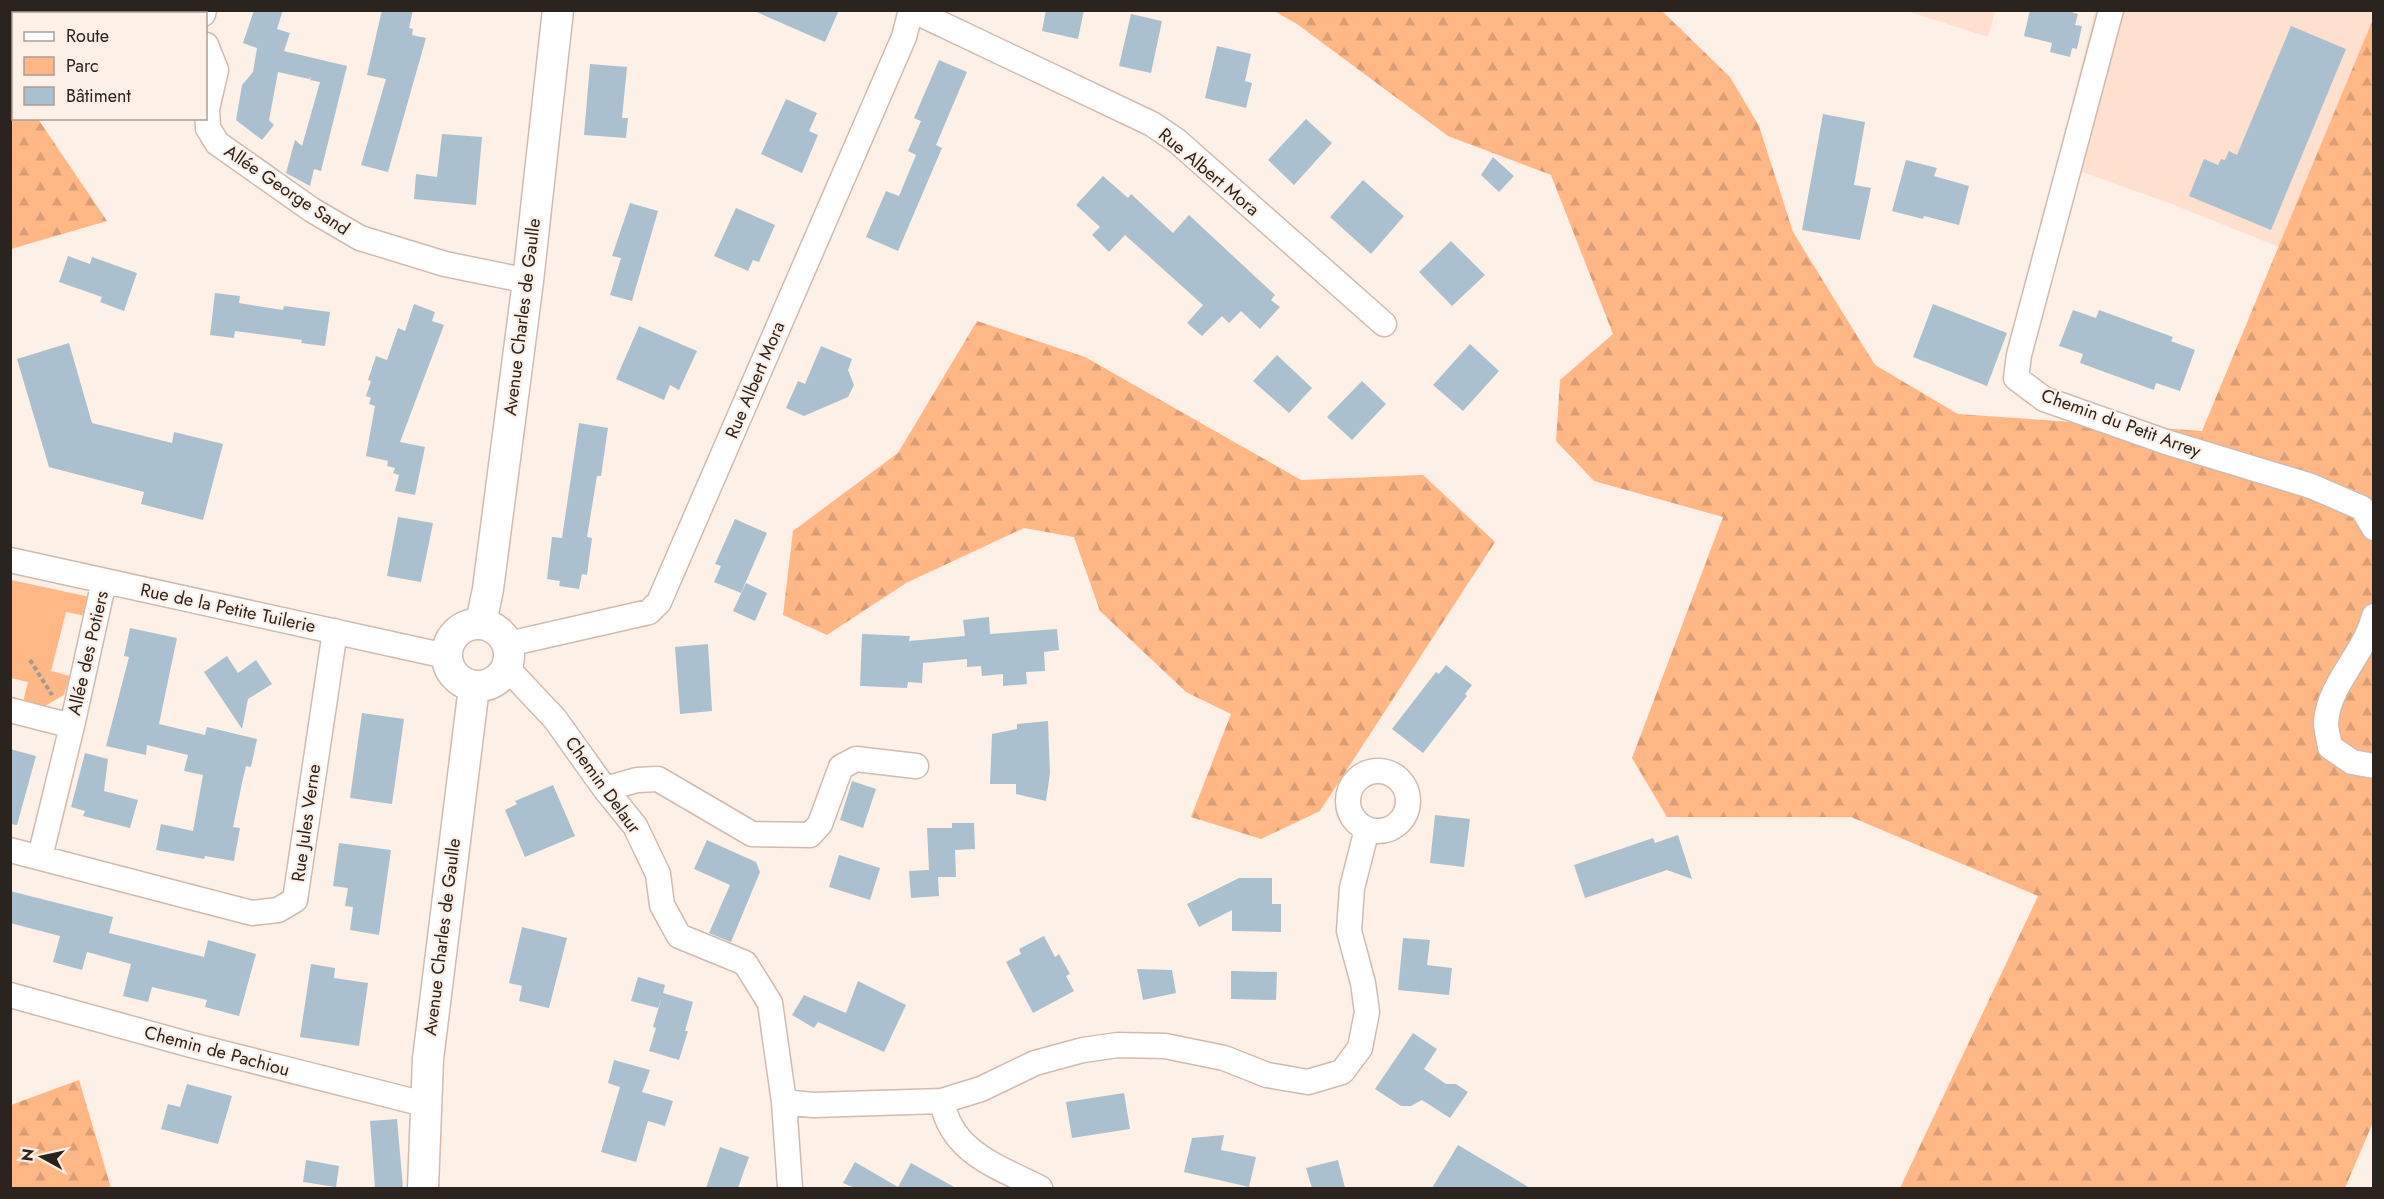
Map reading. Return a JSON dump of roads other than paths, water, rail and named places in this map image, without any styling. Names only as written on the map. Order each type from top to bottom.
[{"type":"street","name":"Avenue Charles de Gaulle","points":[[481,623],[488,589],[528,281],[558,10]]},
{"type":"street","name":"Rue Albert Mora","points":[[508,656],[649,612],[659,603],[899,48],[912,10],[1152,124],[1177,141],[1384,324]]},
{"type":"street","name":"Chemin du Petit Arrey","points":[[2111,10],[2019,356],[2016,378],[2044,399],[2166,442],[2311,486],[2362,508],[2373,528]]},
{"type":"street","name":"Allée George Sand","points":[[207,48],[216,70],[207,110],[208,128],[217,143],[312,210],[360,238],[445,264],[528,281]]},
{"type":"street","name":"Rue de la Petite Tuilerie","points":[[10,560],[446,656]]},
{"type":"street","name":"Allée des Potiers","points":[[40,857],[104,581]]},
{"type":"street","points":[[2373,616],[2370,629],[2336,691],[2329,708],[2326,725],[2330,747],[2352,762],[2373,766]]},
{"type":"street","points":[[481,623],[502,634],[508,656],[502,676],[494,683],[474,687],[460,681],[451,670],[446,656],[456,632],[464,626],[481,623]]},
{"type":"street","name":"Rue Jules Verne","points":[[10,850],[252,913],[278,910],[296,900],[334,631]]},
{"type":"street","name":"Chemin Delaur","points":[[508,656],[605,789],[635,826],[658,874],[663,905],[679,936],[745,963],[770,1003],[784,1102],[790,1188]]},
{"type":"street","name":"Avenue Charles de Gaulle","points":[[423,1188],[424,1104],[429,1047],[474,687]]},
{"type":"street","name":"Allée des Potiers","points":[[10,710],[72,726]]},
{"type":"street","points":[[605,789],[637,780],[658,779],[752,834],[810,835],[820,824],[841,767],[856,759],[916,766]]},
{"type":"street","points":[[784,1102],[813,1105],[942,1101],[981,1089],[1035,1063],[1083,1050],[1118,1046],[1165,1046],[1224,1058],[1267,1075],[1308,1082],[1342,1072],[1360,1047],[1367,1012],[1363,983],[1350,931],[1352,888],[1367,830]]},
{"type":"street","name":"Chemin de Pachiou","points":[[10,994],[191,1045],[424,1104]]},
{"type":"street","points":[[942,1101],[945,1117],[959,1141],[980,1157],[1040,1188]]}]
